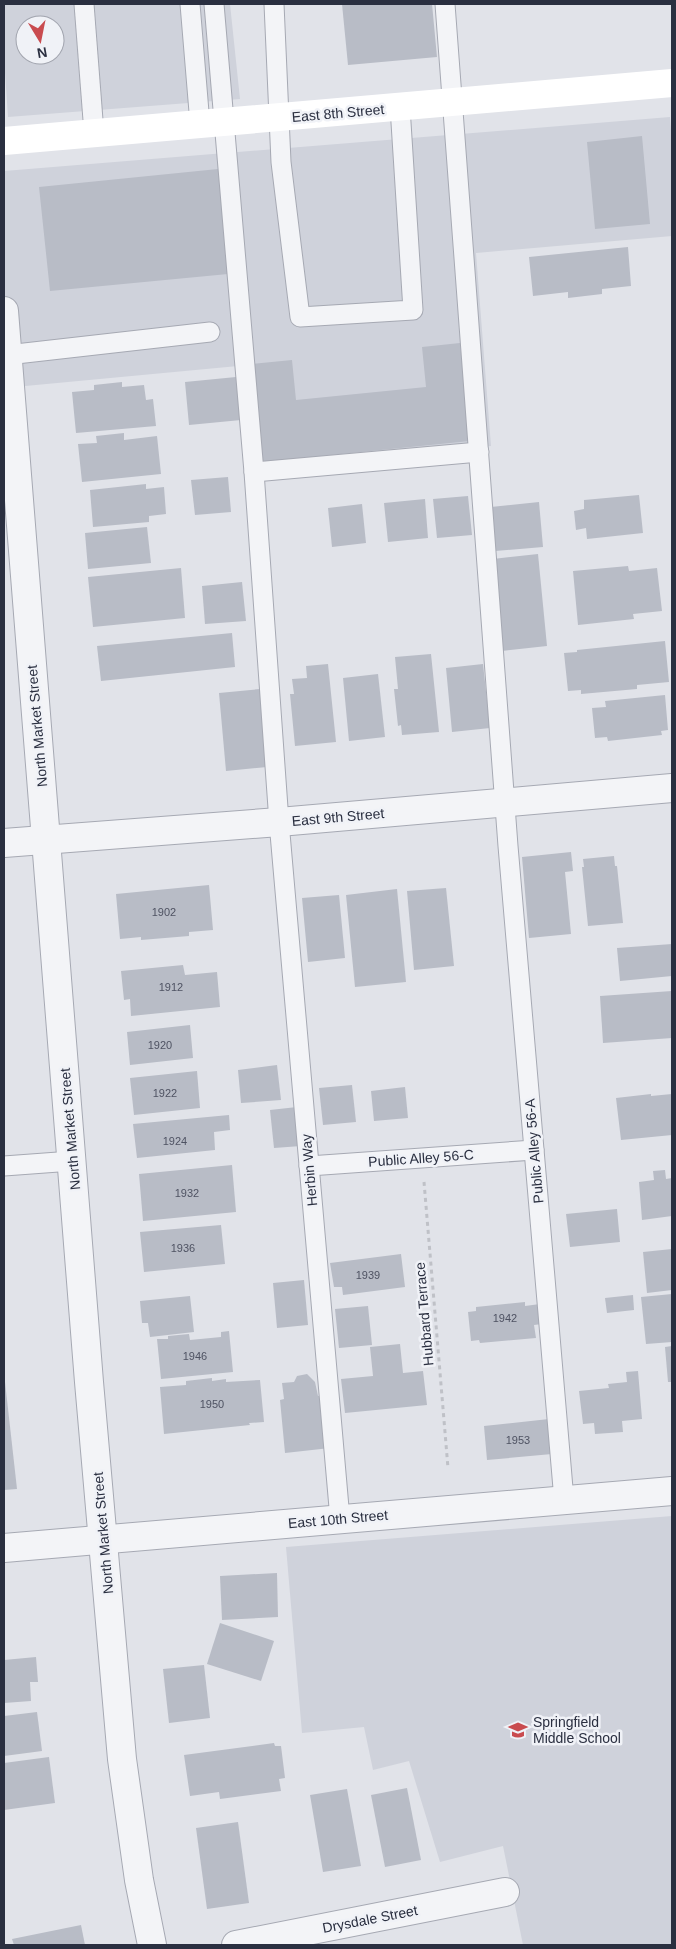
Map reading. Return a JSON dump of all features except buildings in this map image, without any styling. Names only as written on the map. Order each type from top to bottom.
[{"type":"street","name":"East 8th Street","points":[[4,141],[672,83]]},
{"type":"street","name":"North Market Street","points":[[4,311],[122,1759],[139,1880],[152,1945]]},
{"type":"street","name":"East 9th Street","points":[[4,843],[278,822],[672,788]]},
{"type":"street","name":"East 10th Street","points":[[4,1548],[672,1491]]},
{"type":"street","name":"Drysdale Street","points":[[236,1945],[505,1892]]},
{"type":"lane","points":[[84,4],[94,133]]},
{"type":"lane","points":[[190,4],[212,123]]},
{"type":"lane","points":[[212,123],[214,4]]},
{"type":"lane","points":[[274,4],[281,162],[300,317],[414,310],[400,107]]},
{"type":"lane","name":"Public Alley 56-A","points":[[445,4],[505,802],[564,1500]]},
{"type":"lane","name":"Herbin Way","points":[[212,123],[254,472],[278,822],[340,1519]]},
{"type":"lane","points":[[7,355],[210,332]]},
{"type":"lane","points":[[254,472],[479,452]]},
{"type":"lane","name":"Public Alley 56-C","points":[[309,1166],[534,1150]]},
{"type":"lane","points":[[4,1166],[72,1162]]},
{"type":"path","name":"Hubbard Terrace","points":[[423,1158],[448,1468]]},
{"type":"shaded area","points":[[4,4],[230,4],[240,99],[8,117],[4,58]]},
{"type":"shaded area","points":[[670,117],[672,142],[672,236],[476,253],[491,446],[248,466],[238,366],[4,388],[4,171]]},
{"type":"shaded area","name":"Springfield Middle School","points":[[672,1516],[672,1945],[523,1945],[503,1846],[440,1862],[409,1761],[373,1770],[364,1727],[302,1733],[286,1547]]},
{"type":"place","name":"Springfield Middle School","points":[[518,1730]]}]
